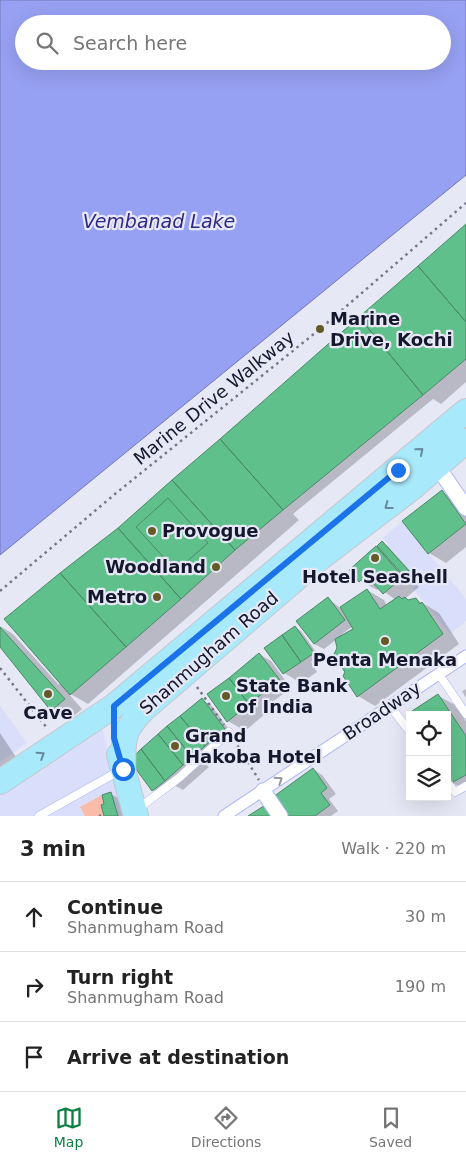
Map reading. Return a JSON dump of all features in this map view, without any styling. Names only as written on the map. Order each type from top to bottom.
[{"type":"main road","name":"Shanmugham Road","points":[[0,782],[59,744],[121,715],[405,479],[466,411]]},
{"type":"main road","name":"Shanmugham Road","points":[[405,479],[437,466],[466,441]]},
{"type":"main road","name":"Shanmugham Road","points":[[121,715],[114,738],[136,814]]},
{"type":"street","points":[[437,466],[466,508]]},
{"type":"street","name":"Broadway","points":[[224,816],[466,656]]},
{"type":"street","points":[[263,791],[280,816]]},
{"type":"lane","points":[[438,673],[466,714]]},
{"type":"lane","points":[[390,706],[406,727]]},
{"type":"lane","points":[[136,814],[229,732]]},
{"type":"lane","points":[[39,816],[123,769]]},
{"type":"lane","points":[[451,787],[455,792],[466,786]]},
{"type":"path","name":"Marine Drive Walkway","points":[[0,591],[115,494],[320,328],[466,203]]},
{"type":"path","points":[[0,668],[59,744]]},
{"type":"shaded area","points":[[402,521],[466,599],[466,621],[450,634],[407,581],[413,575],[383,538]]},
{"type":"shaded area","points":[[0,706],[27,743],[0,762]]},
{"type":"shaded area","points":[[102,727],[124,816],[0,816],[0,794]]},
{"type":"shaded area","points":[[102,795],[104,804],[101,805],[104,816],[85,816],[80,807]]},
{"type":"water","name":"Vembanad Lake","points":[[0,0],[466,0],[466,175],[0,555]]},
{"type":"building","points":[[466,224],[466,322],[418,266]]},
{"type":"building","points":[[418,266],[466,322],[466,359],[423,395],[359,317]]},
{"type":"building","points":[[359,317],[423,395],[283,510],[220,439]]},
{"type":"building","points":[[220,439],[283,510],[235,550],[172,480]]},
{"type":"building","points":[[172,480],[235,550],[181,599],[118,528]]},
{"type":"building","points":[[442,490],[466,524],[428,554],[402,521]]},
{"type":"building","points":[[168,498],[208,543],[176,571],[136,527]]},
{"type":"building","points":[[118,528],[181,599],[126,647],[60,573]]},
{"type":"building","points":[[382,541],[409,571],[404,576],[377,546]]},
{"type":"building","name":"Hotel Seashell","points":[[376,546],[403,577],[383,594],[366,575],[359,582],[349,570]]},
{"type":"building","points":[[60,573],[126,647],[70,695],[4,619]]},
{"type":"building","name":"Penta Menaka","points":[[367,589],[380,609],[399,596],[402,599],[405,597],[408,600],[416,598],[420,604],[422,602],[443,634],[357,697],[343,676],[345,672],[333,656],[337,648],[335,639],[353,629],[340,607]]},
{"type":"building","points":[[328,597],[345,620],[314,644],[296,621]]},
{"type":"building","points":[[295,626],[314,653],[301,662],[282,635]]},
{"type":"building","points":[[0,627],[65,699],[51,711],[0,647]]},
{"type":"building","points":[[282,635],[301,662],[283,674],[264,648]]},
{"type":"building","points":[[259,653],[280,680],[249,704],[229,678]]},
{"type":"building","points":[[229,678],[249,704],[227,722],[207,694]]},
{"type":"building","points":[[438,694],[449,711],[412,711]]},
{"type":"building","points":[[202,698],[225,729],[205,746],[180,716]]},
{"type":"building","points":[[451,714],[466,736],[466,775],[451,783]]},
{"type":"building","points":[[180,716],[205,746],[192,757],[167,726]]},
{"type":"building","name":"Grand Hakoba Hotel","points":[[167,726],[192,757],[183,765],[158,734]]},
{"type":"building","points":[[158,734],[183,765],[165,781],[141,749]]},
{"type":"building","points":[[141,749],[165,781],[152,791],[133,765],[133,757]]},
{"type":"building","points":[[313,768],[327,788],[321,793],[330,805],[315,816],[287,816],[273,797]]},
{"type":"building","points":[[111,792],[118,816],[104,816],[101,805],[104,804],[102,795]]},
{"type":"building","points":[[267,804],[274,816],[248,816]]},
{"type":"place","name":"Marine Drive, Kochi","points":[[320,329]]},
{"type":"place","name":"Provogue","points":[[152,531]]},
{"type":"place","name":"Hotel Seashell","points":[[375,558]]},
{"type":"place","name":"Woodland","points":[[216,567]]},
{"type":"place","name":"Metro","points":[[157,597]]},
{"type":"place","name":"Penta Menaka","points":[[385,641]]},
{"type":"place","name":"Cave","points":[[48,694]]},
{"type":"place","name":"State Bank of India","points":[[226,696]]},
{"type":"place","name":"Grand Hakoba Hotel","points":[[175,746]]},
{"type":"route","points":[[123,769],[114,738],[114,706],[398,470]]}]
